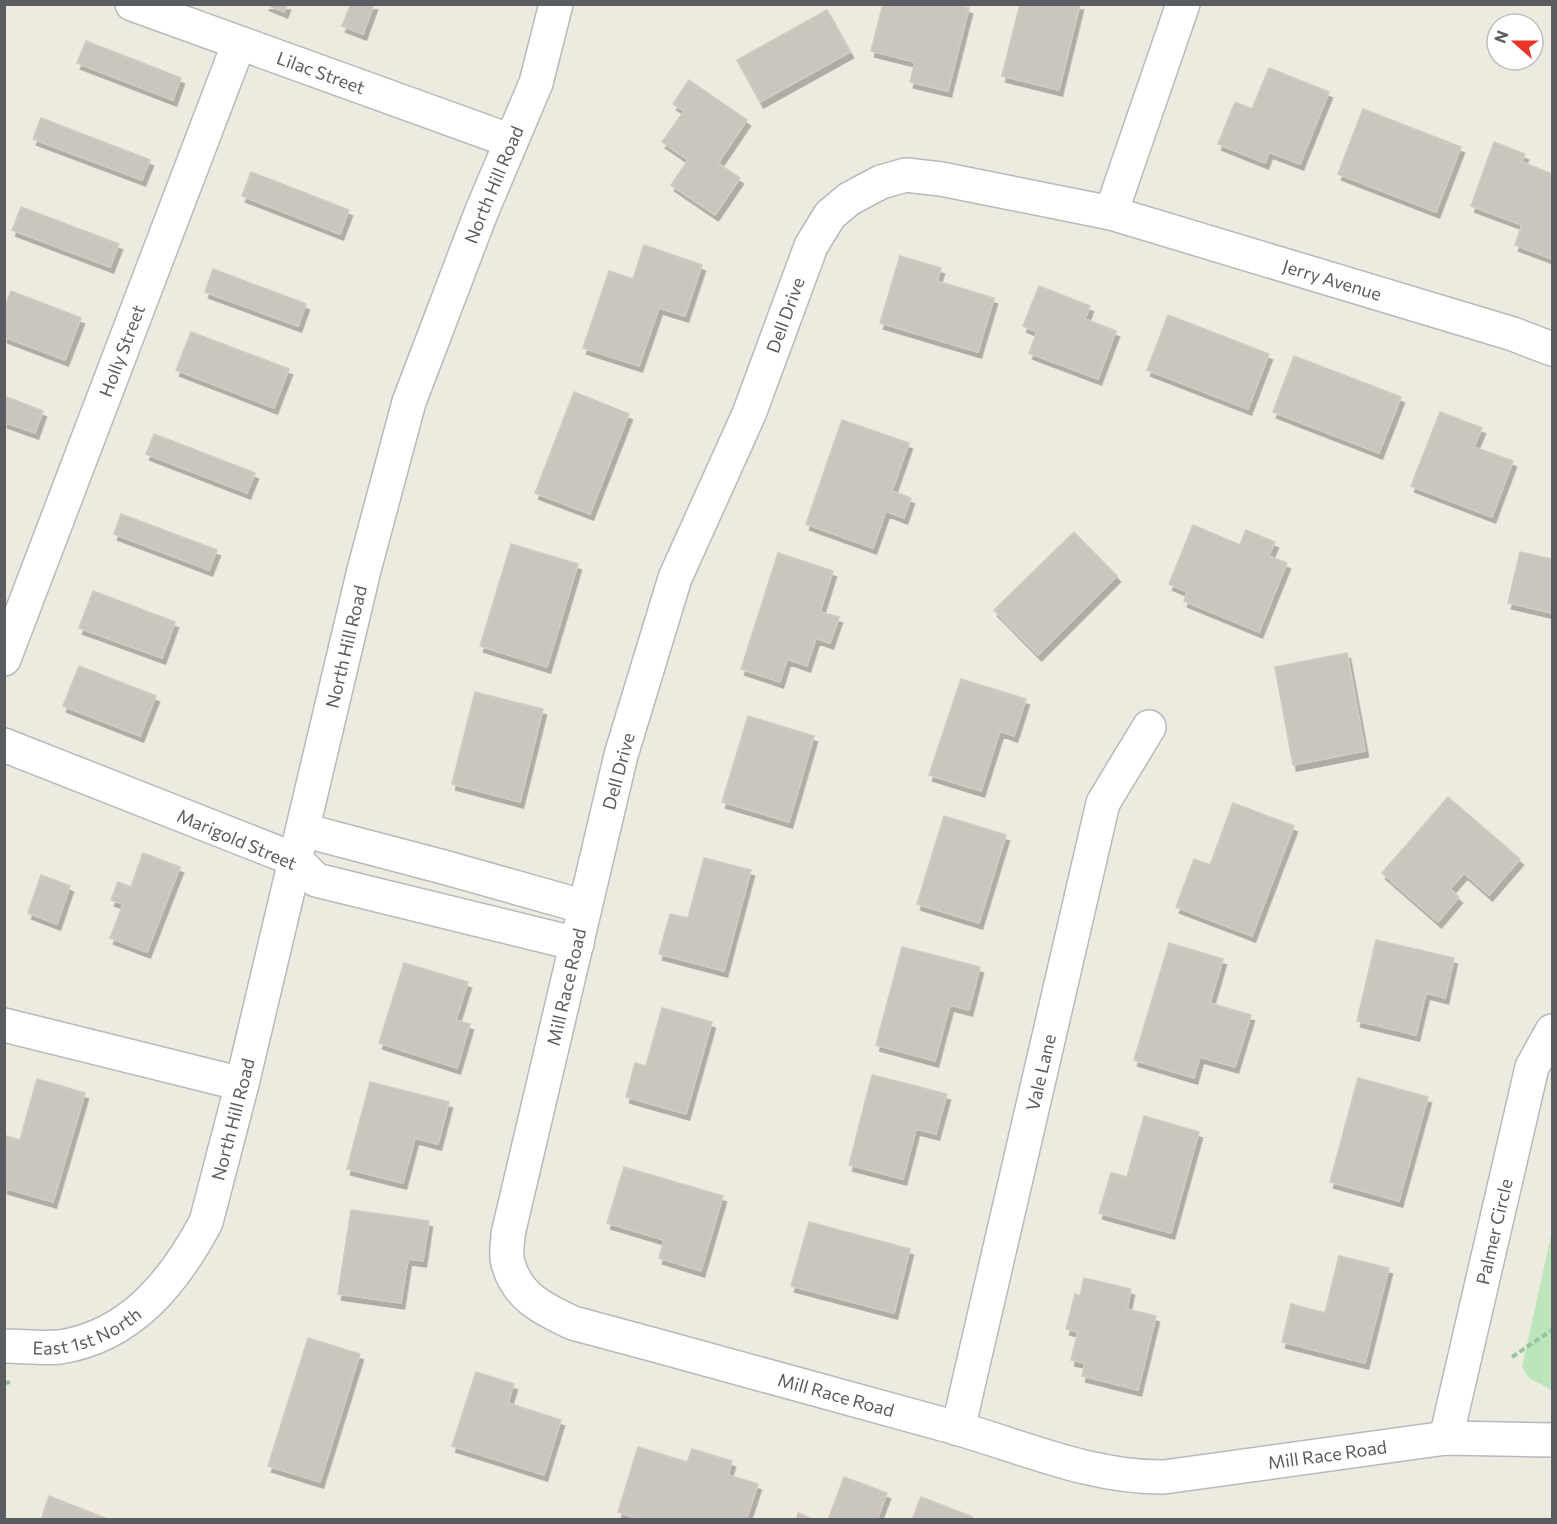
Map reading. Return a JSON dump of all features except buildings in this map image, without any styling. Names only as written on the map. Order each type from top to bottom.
[{"type":"street","name":"Lilac Street","points":[[132,4],[511,141]]},
{"type":"street","name":"North Hill Road","points":[[158,1293],[195,1243],[206,1222],[242,1084],[364,570],[409,402],[481,213],[536,83],[556,4]]},
{"type":"street","points":[[1111,213],[1184,4]]},
{"type":"street","name":"Holly Street","points":[[4,659],[239,43]]},
{"type":"street","name":"Dell Drive","points":[[585,908],[621,755],[675,578],[748,414],[811,246],[830,214],[849,199],[881,182],[906,175],[941,179],[1111,213]]},
{"type":"street","name":"Jerry Avenue","points":[[1111,213],[1513,334],[1552,349]]},
{"type":"street","name":"Vale Lane","points":[[958,1429],[1103,803],[1149,727]]},
{"type":"street","name":"Marigold Street","points":[[4,745],[299,845],[447,868],[585,908]]},
{"type":"street","name":"Marigold Street","points":[[299,845],[316,880],[577,944]]},
{"type":"street","name":"Mill Race Road","points":[[585,908],[508,1234],[507,1262],[520,1287],[539,1308],[573,1323],[958,1429],[1080,1467],[1139,1478],[1164,1478],[1446,1438],[1552,1440]]},
{"type":"street","points":[[4,1025],[242,1084]]},
{"type":"street","name":"Palmer Circle","points":[[1446,1438],[1532,1067],[1552,1031]]},
{"type":"street","name":"East 1st North","points":[[4,1346],[58,1347],[88,1340],[120,1326],[145,1307],[158,1293]]},
{"type":"path","points":[[1512,1357],[1552,1330]]},
{"type":"green space","points":[[1552,1231],[1552,1390],[1529,1378],[1522,1367]]}]
